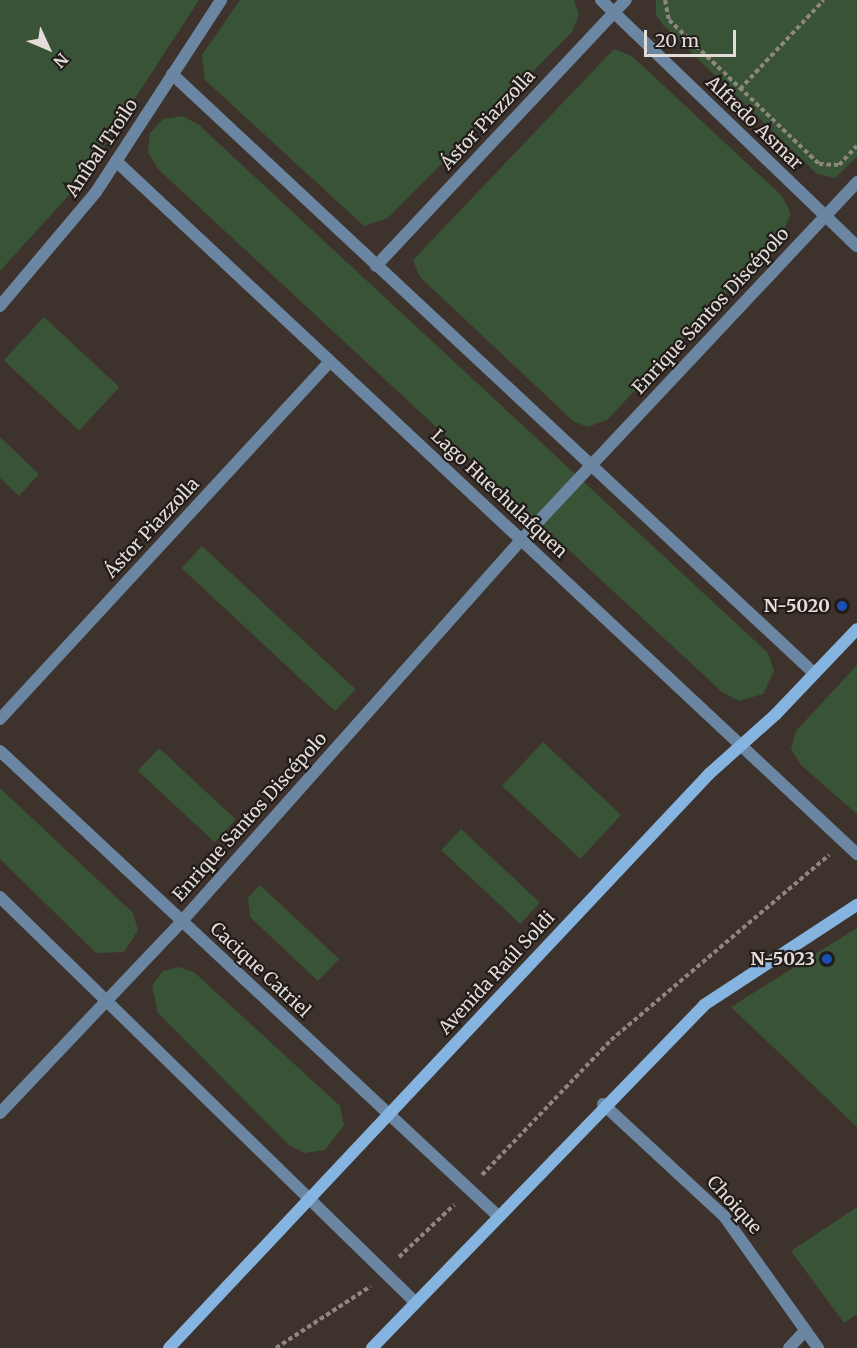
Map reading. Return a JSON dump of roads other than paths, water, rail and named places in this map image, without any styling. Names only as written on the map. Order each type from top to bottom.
[{"type":"main road","name":"Avenida Raúl Soldi","points":[[169,1348],[740,746],[814,674],[857,628]]},
{"type":"main road","points":[[372,1348],[414,1301],[603,1104],[704,1005],[857,905]]},
{"type":"street","name":"Aníbal Troilo","points":[[0,306],[74,222],[221,0]]},
{"type":"street","name":"Alfredo Asmar","points":[[601,0],[857,246]]},
{"type":"street","name":"Ástor Piazzolla","points":[[376,266],[626,0]]},
{"type":"street","points":[[172,74],[814,674]]},
{"type":"street","name":"Lago Huechulafquen","points":[[116,161],[522,538],[857,854]]},
{"type":"street","name":"Enrique Santos Discépolo","points":[[0,1113],[182,921],[522,538],[857,182]]},
{"type":"street","name":"Ástor Piazzolla","points":[[0,719],[330,362]]},
{"type":"street","name":"Cacique Catriel","points":[[0,751],[497,1215]]},
{"type":"street","points":[[0,897],[414,1301]]},
{"type":"street","name":"Choique","points":[[603,1104],[724,1216],[818,1348]]},
{"type":"street","points":[[789,1348],[805,1331]]},
{"type":"place","name":"N-5020","points":[[842,606]]},
{"type":"place","name":"N-5023","points":[[827,959]]}]
